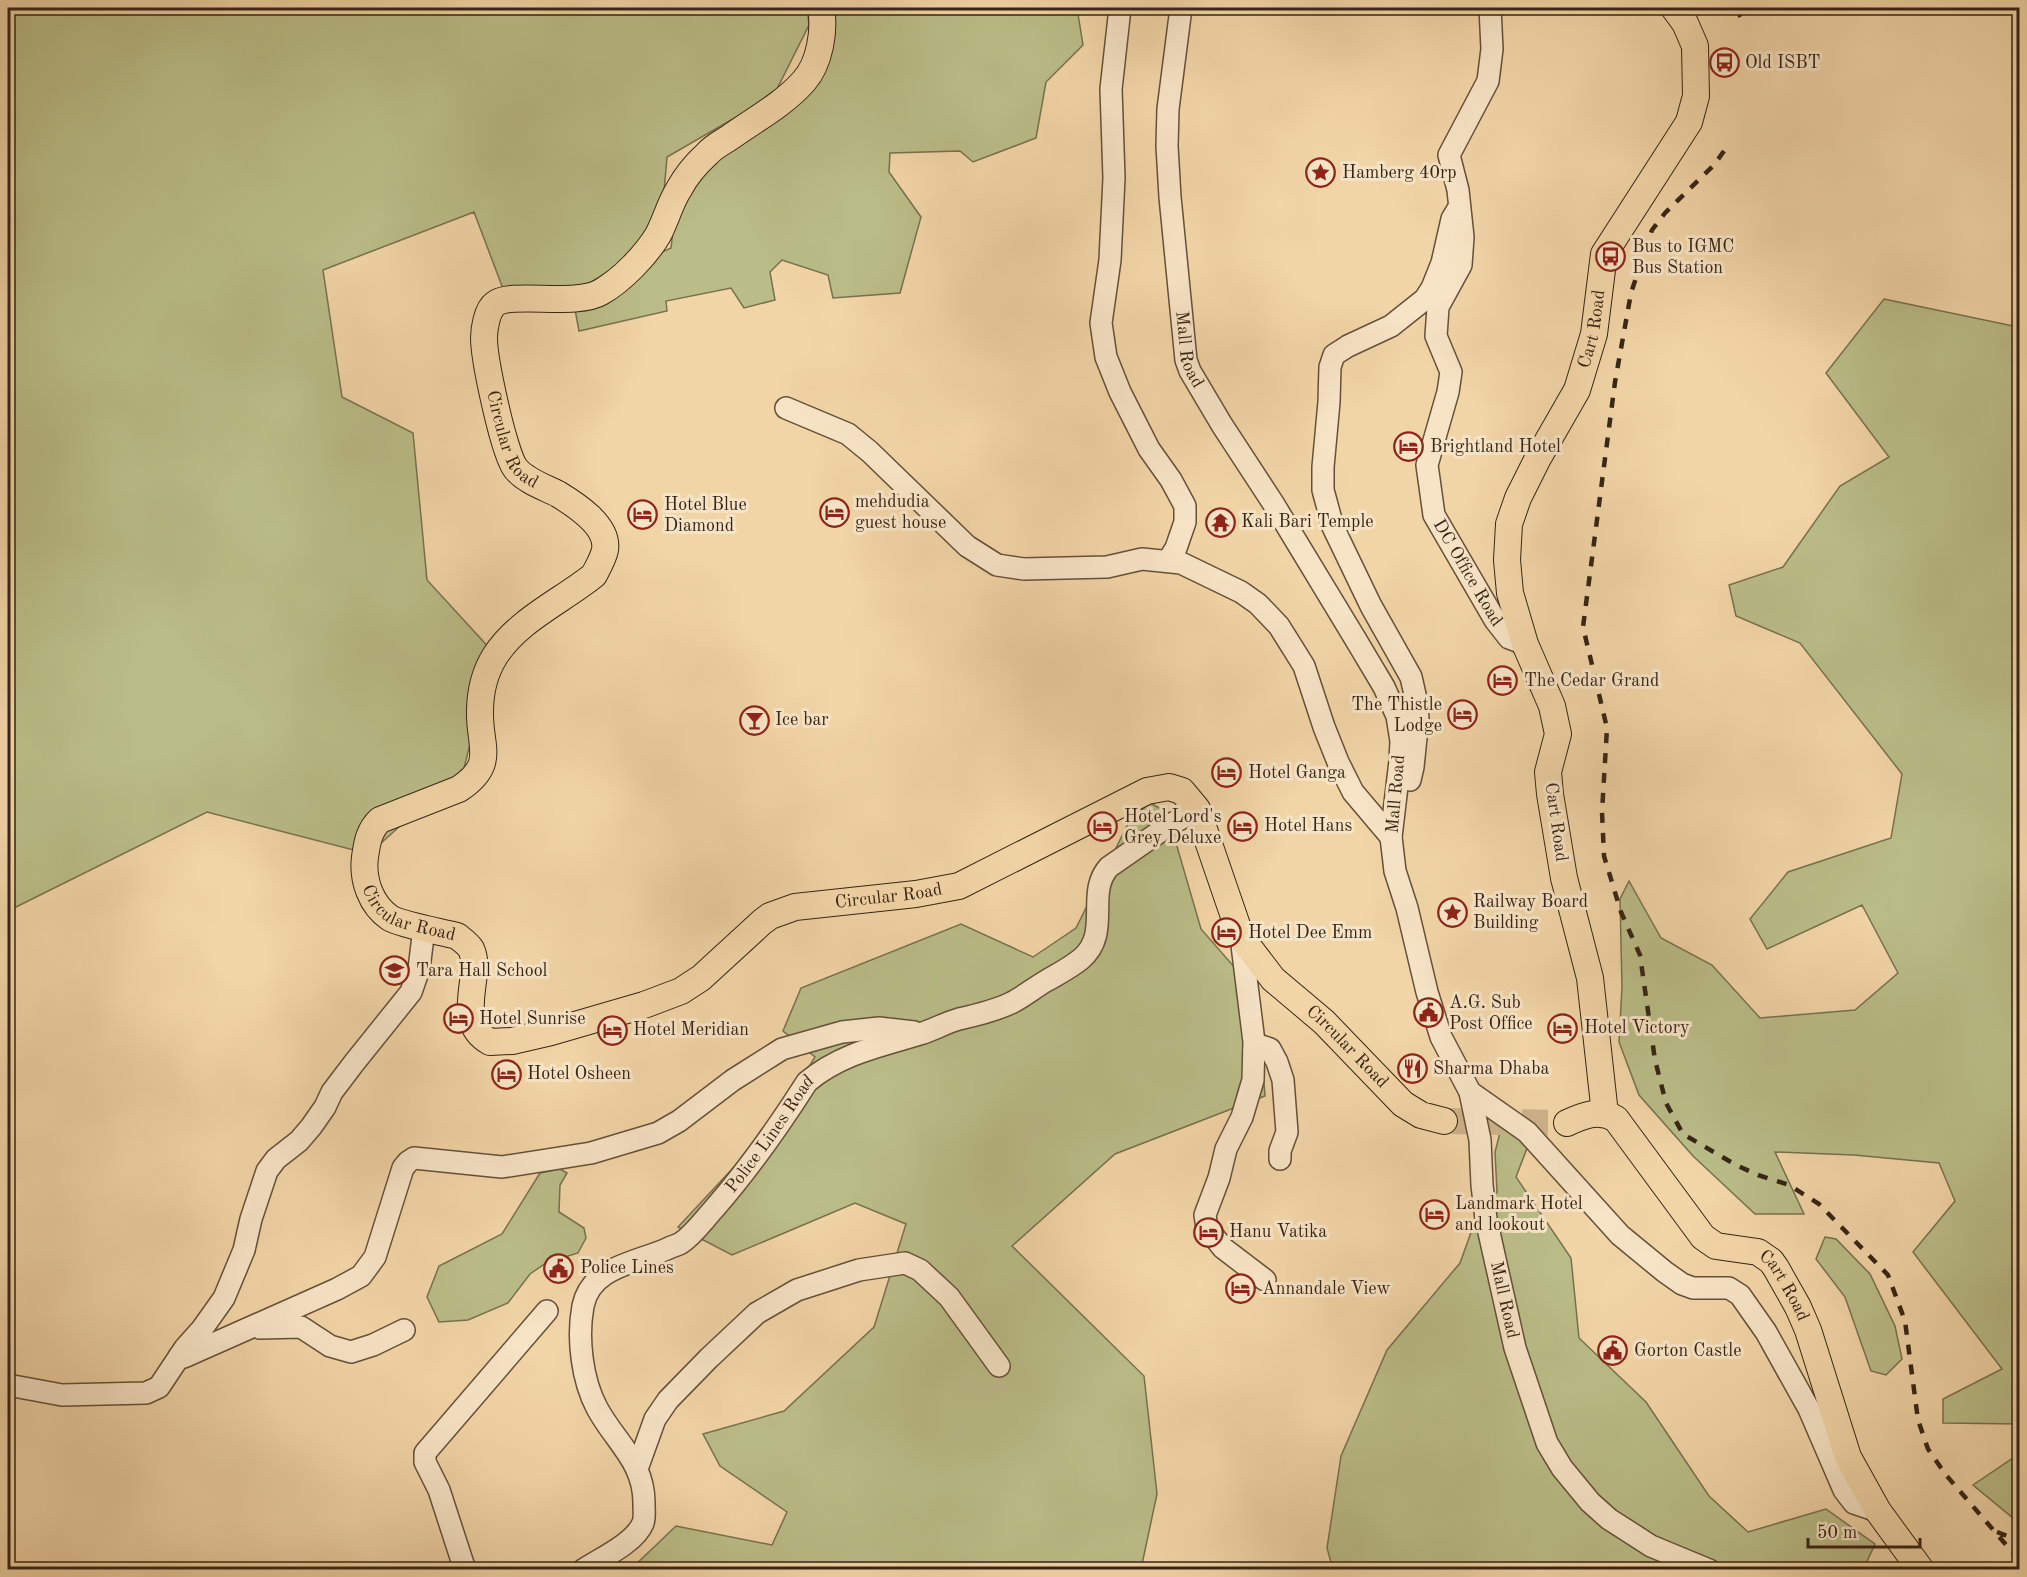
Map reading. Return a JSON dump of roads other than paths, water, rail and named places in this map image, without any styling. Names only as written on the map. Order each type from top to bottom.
[{"type":"main road","name":"Circular Road","points":[[820,8],[821,33],[815,64],[805,80],[784,99],[709,152],[678,191],[657,236],[627,273],[600,293],[584,298],[504,300],[494,304],[489,313],[483,337],[487,368],[508,456],[519,473],[581,509],[596,524],[604,537],[605,548],[602,561],[594,575],[512,635],[494,658],[482,688],[479,714],[484,746],[483,760],[469,782],[459,789],[380,820],[370,831],[364,866],[369,891],[381,910],[392,919],[457,936],[471,949],[475,966],[470,997],[471,1014],[478,1032],[490,1042],[512,1041],[644,1005],[681,991],[700,978],[762,922],[779,912],[795,907],[916,894],[959,886],[1147,791],[1169,787],[1182,791],[1197,809],[1241,937],[1273,979],[1324,1022],[1403,1104],[1421,1115],[1444,1121]]},
{"type":"main road","name":"Cart Road","points":[[1674,8],[1685,23],[1695,46],[1696,96],[1689,123],[1604,254],[1594,334],[1577,390],[1538,458],[1518,498],[1509,524],[1507,560],[1510,593],[1525,644],[1552,706],[1558,734],[1548,772],[1553,815],[1571,910],[1590,978],[1605,1114],[1619,1121],[1686,1217],[1703,1237],[1716,1246],[1758,1252],[1776,1268],[1808,1330],[1848,1457],[1878,1511],[1921,1569]]},
{"type":"main road","points":[[1567,1122],[1587,1114],[1605,1114]]},
{"type":"street","points":[[1120,8],[1111,89],[1114,178],[1112,232],[1101,323],[1106,357],[1120,392],[1149,449],[1185,506],[1185,522],[1176,548],[1168,561]]},
{"type":"street","name":"Mall Road","points":[[1181,8],[1168,109],[1167,146],[1186,360],[1222,426],[1273,503],[1384,687],[1397,716],[1401,741],[1391,837],[1395,871],[1407,908],[1427,992],[1442,1037],[1470,1092],[1480,1140],[1486,1219],[1515,1348],[1546,1443],[1562,1468],[1590,1502],[1609,1519],[1651,1546],[1709,1569]]},
{"type":"street","name":"DC Office Road","points":[[1490,8],[1492,49],[1488,81],[1449,155],[1458,190],[1463,237],[1461,265],[1438,307],[1437,336],[1451,372],[1448,392],[1427,465],[1434,515],[1495,620],[1509,638],[1525,644]]},
{"type":"street","points":[[1393,808],[1402,800],[1413,767],[1418,718],[1416,699],[1411,677],[1371,606],[1333,527],[1326,506],[1323,467],[1330,368],[1334,355],[1391,326],[1425,299],[1442,263],[1452,219],[1460,206]]},
{"type":"street","points":[[786,408],[848,434],[870,452],[967,546],[997,565],[1011,569],[1053,569],[1107,567],[1142,559],[1168,561],[1180,563],[1241,592],[1258,604],[1279,627],[1304,666],[1324,727],[1353,792],[1391,837]]},
{"type":"street","name":"Police Lines Road","points":[[583,1569],[633,1537],[644,1522],[645,1496],[637,1469],[626,1448],[598,1409],[589,1389],[580,1329],[589,1290],[612,1269],[658,1254],[680,1244],[687,1238],[737,1183],[807,1082],[823,1069],[851,1055],[957,1020],[976,1016],[1013,1002],[1083,958],[1093,944],[1098,931],[1099,883],[1103,874],[1109,867],[1165,828],[1197,809]]},
{"type":"street","points":[[8,1384],[62,1395],[146,1393],[159,1387],[219,1306],[234,1278],[267,1171],[276,1159],[299,1141],[311,1127],[326,1107],[332,1092],[411,992],[419,969],[424,928]]},
{"type":"street","points":[[1241,937],[1254,1051],[1253,1080],[1242,1117],[1226,1149],[1219,1178],[1205,1215],[1207,1228],[1223,1248],[1265,1280]]},
{"type":"street","points":[[179,1357],[184,1357],[362,1276],[375,1257],[403,1168],[414,1158],[502,1167],[591,1153],[658,1133],[679,1121],[733,1080],[782,1049],[842,1032],[879,1028],[923,1033]]},
{"type":"street","points":[[1254,1051],[1261,1046],[1270,1049],[1277,1062],[1282,1080],[1287,1132],[1280,1151],[1280,1159]]},
{"type":"street","points":[[1470,1092],[1527,1132],[1620,1235],[1665,1272],[1682,1284],[1693,1288],[1729,1288],[1740,1295],[1766,1332],[1809,1409],[1850,1499],[1859,1505],[1878,1511]]},
{"type":"street","points":[[637,1469],[655,1419],[668,1400],[757,1313],[797,1290],[860,1270],[905,1263],[920,1270],[949,1297],[999,1366]]},
{"type":"street","points":[[465,1569],[439,1490],[425,1462],[425,1453],[547,1311]]},
{"type":"street","points":[[247,1328],[301,1327],[330,1346],[351,1352],[373,1345],[404,1330]]},
{"type":"tunnel","points":[[1444,1121],[1567,1123]]},
{"type":"railway","points":[[1736,8],[1745,25]]},
{"type":"railway","points":[[1724,151],[1714,165],[1665,213],[1652,230],[1631,293],[1615,382],[1583,627],[1607,728],[1602,812],[1604,856],[1621,912],[1640,955],[1655,1060],[1666,1103],[1683,1134],[1736,1165],[1789,1185],[1819,1204],[1888,1275],[1905,1321],[1918,1420],[1928,1449],[1946,1475],[2020,1561]]},
{"type":"railway","points":[[1997,1532],[2020,1543]]},
{"type":"place","name":"Old ISBT","points":[[1724,63]]},
{"type":"place","name":"Hamberg 40rp","points":[[1321,173]]},
{"type":"place","name":"Bus to IGMC Bus Station","points":[[1611,257]]},
{"type":"place","name":"Brightland Hotel","points":[[1409,447]]},
{"type":"place","name":"mehdudia guest house","points":[[834,512]]},
{"type":"place","name":"Hotel Blue Diamond","points":[[643,515]]},
{"type":"place","name":"Kali Bari Temple","points":[[1220,522]]},
{"type":"place","name":"The Cedar Grand","points":[[1503,681]]},
{"type":"place","name":"The Thistle Lodge","points":[[1463,715]]},
{"type":"place","name":"Ice bar","points":[[754,720]]},
{"type":"place","name":"Hotel Ganga","points":[[1227,773]]},
{"type":"place","name":"Hotel Hans","points":[[1243,826]]},
{"type":"place","name":"Hotel Lord's Grey Deluxe","points":[[1103,827]]},
{"type":"place","name":"Railway Board Building","points":[[1452,912]]},
{"type":"place","name":"Hotel Dee Emm","points":[[1227,933]]},
{"type":"place","name":"Tara Hall School","points":[[395,971]]},
{"type":"place","name":"A.G. Sub Post Office","points":[[1428,1013]]},
{"type":"place","name":"Hotel Sunrise","points":[[458,1019]]},
{"type":"place","name":"Hotel Victory","points":[[1563,1028]]},
{"type":"place","name":"Hotel Meridian","points":[[612,1030]]},
{"type":"place","name":"Sharma Dhaba","points":[[1412,1069]]},
{"type":"place","name":"Hotel Osheen","points":[[506,1074]]},
{"type":"place","name":"Landmark Hotel and lookout","points":[[1434,1214]]},
{"type":"place","name":"Hanu Vatika","points":[[1208,1232]]},
{"type":"place","name":"Police Lines","points":[[559,1268]]},
{"type":"place","name":"Annandale View","points":[[1241,1289]]},
{"type":"place","name":"Gorton Castle","points":[[1613,1351]]}]
